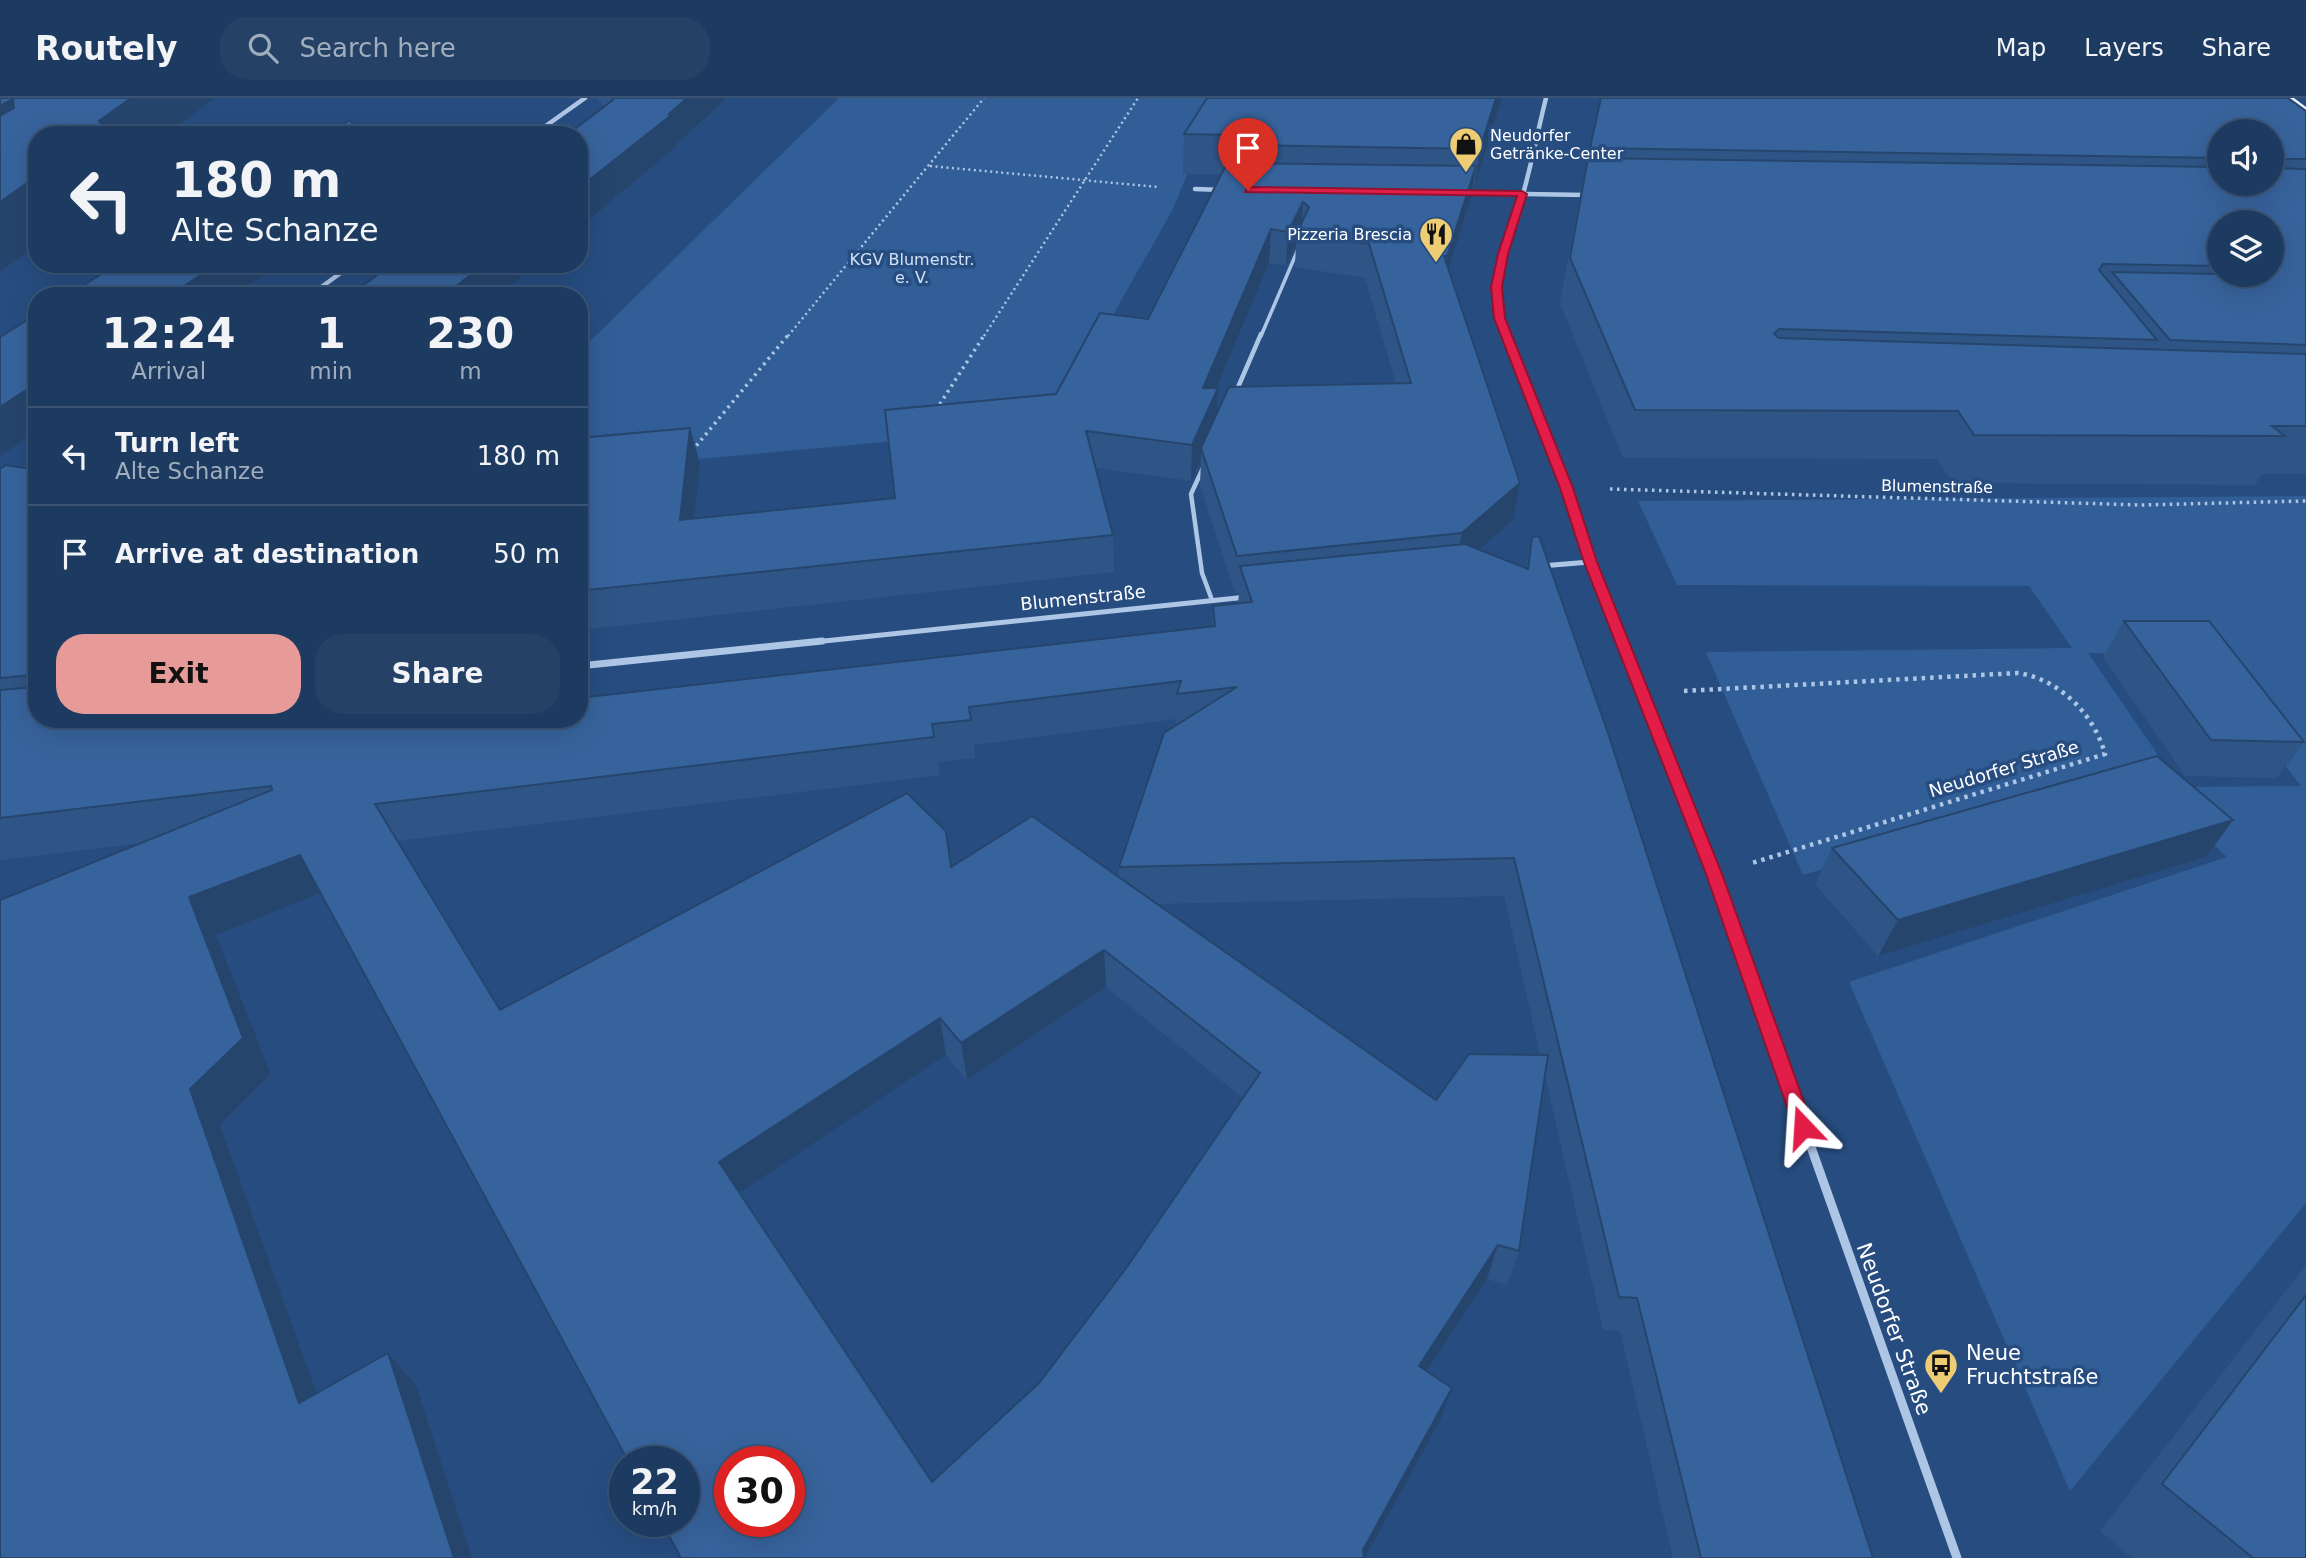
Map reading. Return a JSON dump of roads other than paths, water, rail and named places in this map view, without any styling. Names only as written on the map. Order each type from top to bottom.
[{"type":"main road","points":[[2288,98],[2306,111]]},
{"type":"street","points":[[546,126],[585,98]]},
{"type":"street","name":"Neudorfer Straße","points":[[1546,98],[1496,287],[1500,318],[1567,488],[1590,562],[1714,874],[1957,1558]]},
{"type":"street","points":[[1195,189],[1223,190]]},
{"type":"street","points":[[1460,193],[1594,195]]},
{"type":"street","points":[[321,287],[341,273]]},
{"type":"street","points":[[1532,567],[1590,562]]},
{"type":"street","name":"Blumenstraße","points":[[588,665],[1254,596]]},
{"type":"lane","points":[[1230,405],[1302,239]]},
{"type":"lane","points":[[1208,456],[1191,494],[1202,573],[1212,600]]},
{"type":"place","name":"Neudorfer Getränke-Center","points":[[1466,174]]},
{"type":"place","name":"Pizzeria Brescia","points":[[1436,264]]},
{"type":"place","name":"Neue Fruchtstraße","points":[[1941,1395]]},
{"type":"park label","name":"KGV Blumenstr. e. V.","points":[[912,268]]}]
